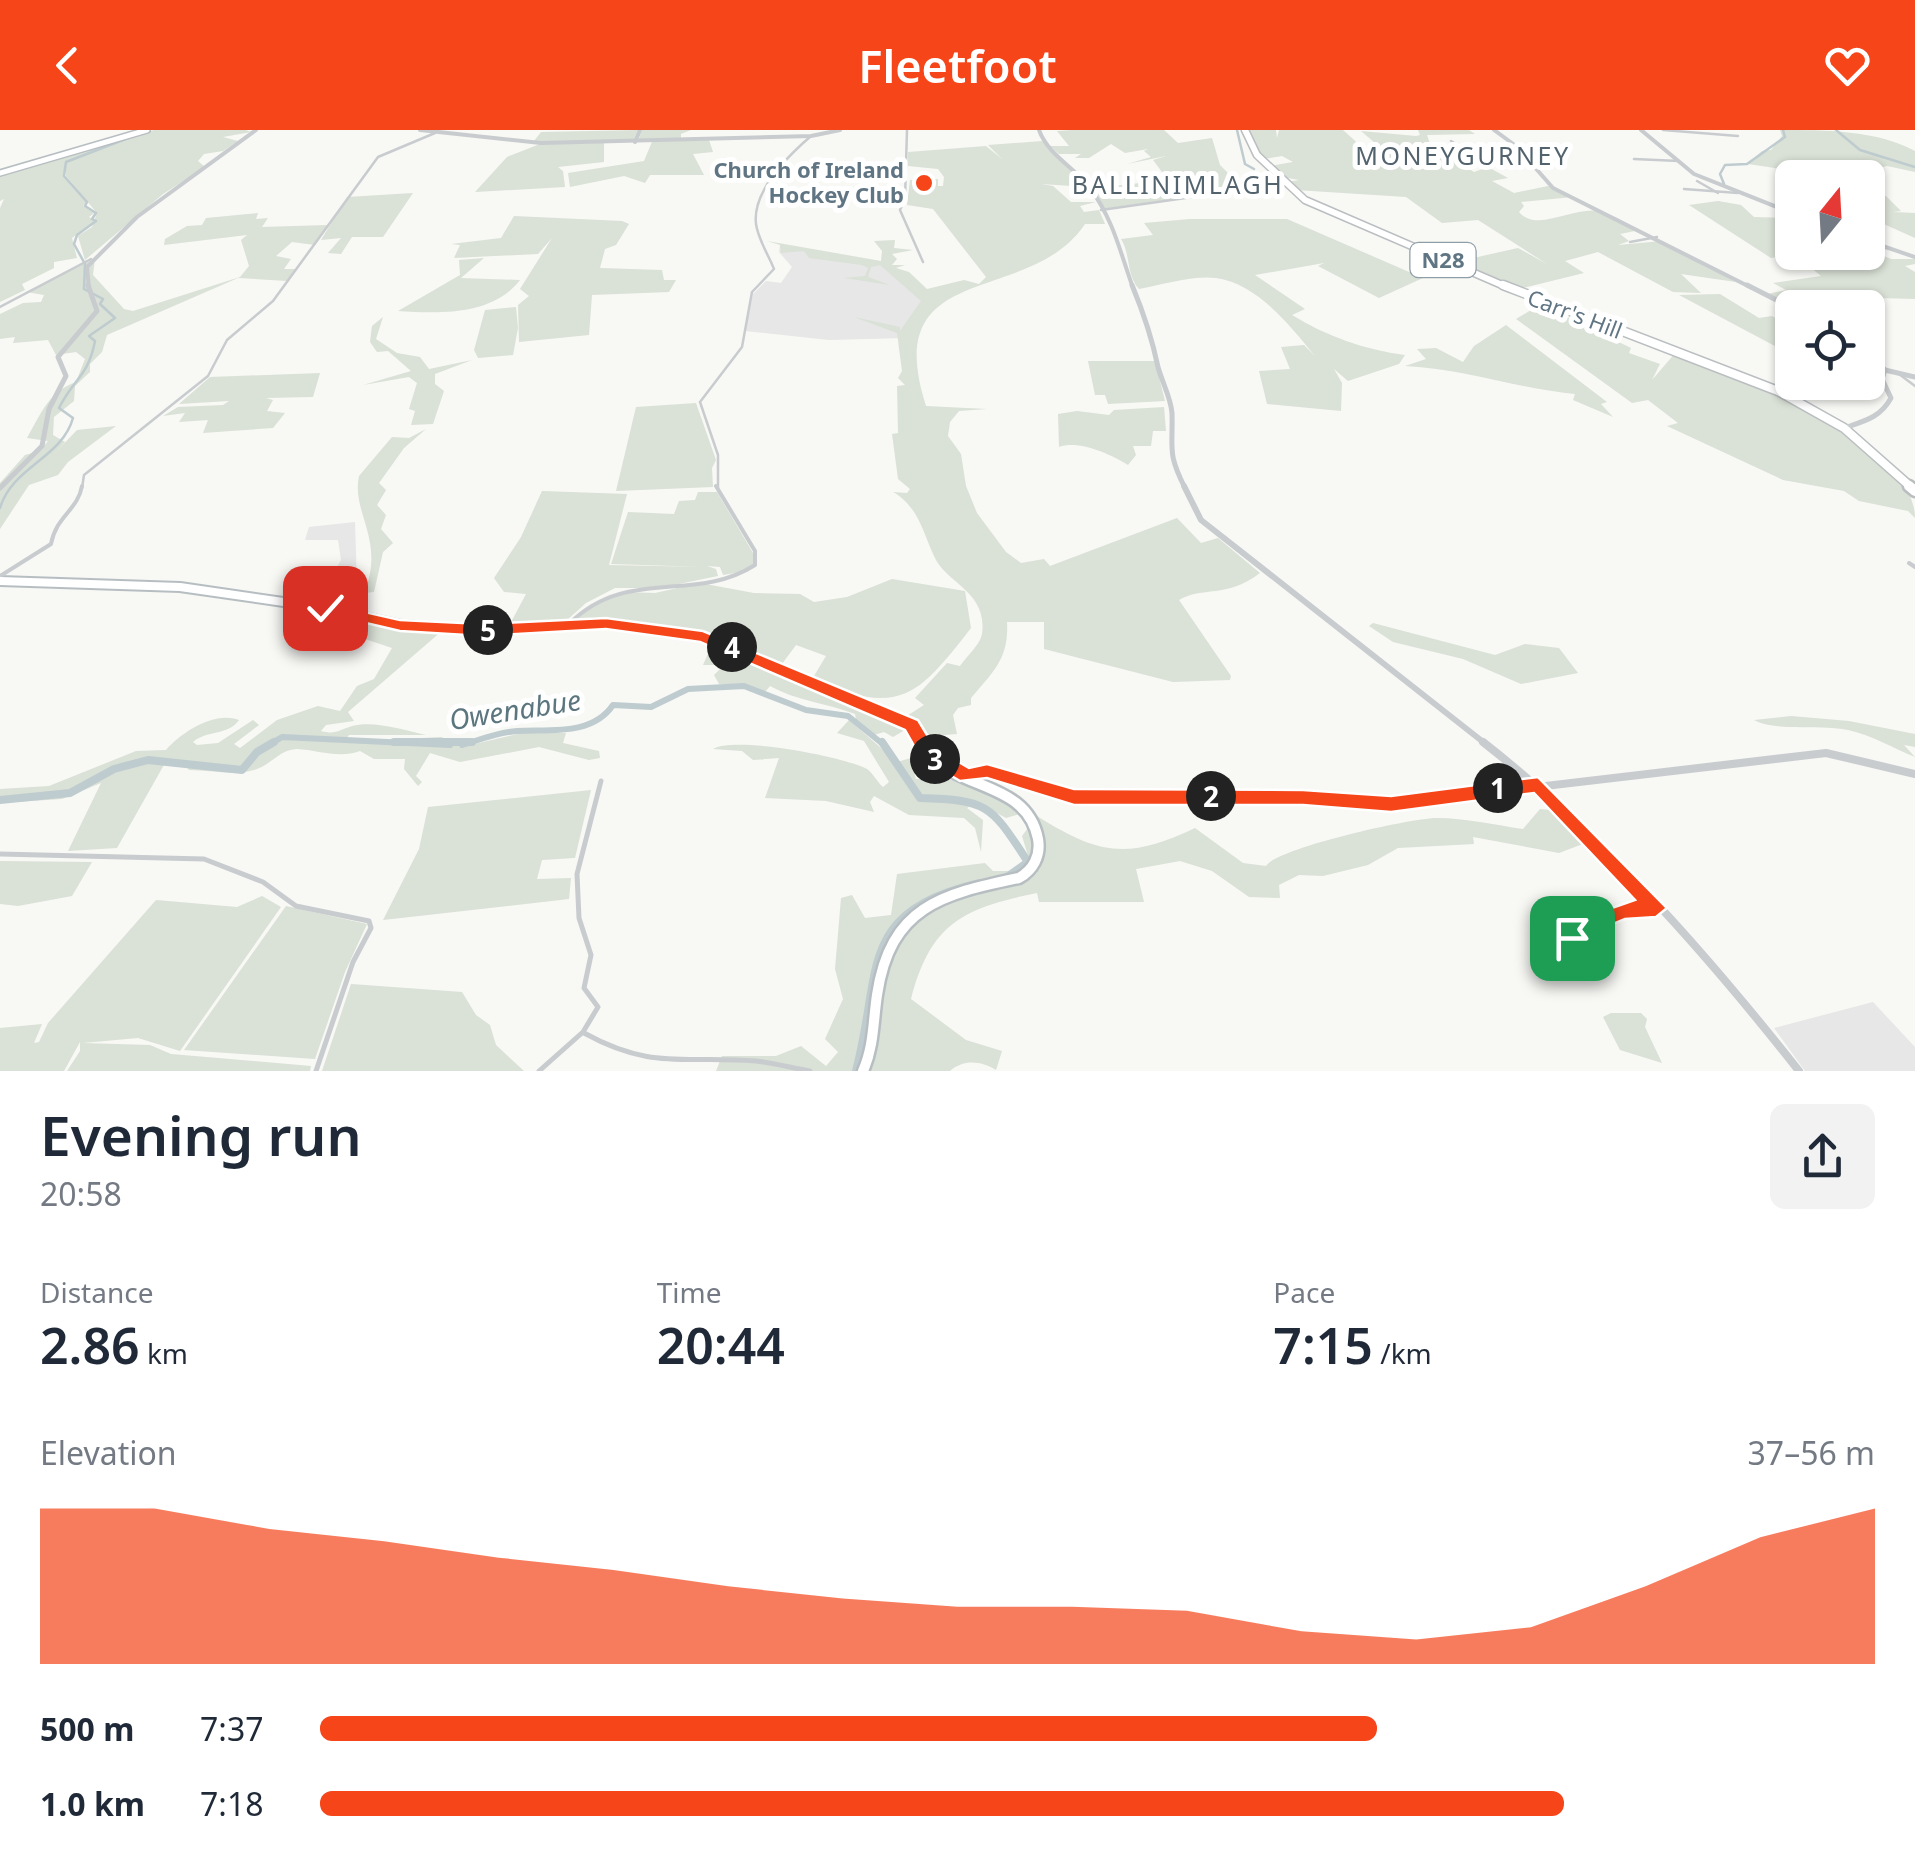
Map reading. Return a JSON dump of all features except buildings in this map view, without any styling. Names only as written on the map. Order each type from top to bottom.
[{"type":"highway","name":"Carr's Hill","points":[[1245,130],[1251,148],[1285,184],[1315,204],[1538,300],[1765,385],[1844,428],[1915,491]]},
{"type":"main road","points":[[0,173],[147,130]]},
{"type":"main road","points":[[0,578],[180,586],[316,607],[400,625],[483,630],[620,624],[715,640],[911,725],[928,753],[994,787],[1024,810],[1035,825],[1040,851],[1019,878],[936,897],[892,939],[879,981],[873,1051],[864,1071]]},
{"type":"street","points":[[0,308],[86,260],[256,130]]},
{"type":"street","points":[[420,130],[502,142],[811,136],[840,130]]},
{"type":"street","points":[[0,578],[51,544],[55,522],[80,498],[87,472],[208,376],[227,340],[273,301],[378,156],[440,130]]},
{"type":"street","points":[[635,142],[640,130]]},
{"type":"street","points":[[907,130],[905,206],[900,210],[911,243],[923,262]]},
{"type":"street","points":[[1039,130],[1043,141],[1089,187],[1123,246],[1131,283],[1153,330],[1172,411],[1168,439],[1172,462],[1194,510],[1231,548],[1538,785],[1716,965],[1800,1071]]},
{"type":"street","points":[[1494,130],[1516,146],[1549,185],[1775,299]]},
{"type":"street","points":[[1642,130],[1694,174],[1775,206]]},
{"type":"street","points":[[1663,130],[1738,136]]},
{"type":"street","points":[[569,624],[588,605],[617,591],[652,591],[750,570],[756,555],[714,484],[718,461],[700,402],[742,347],[752,292],[774,269],[754,224],[762,196],[789,156],[811,136]]},
{"type":"street","points":[[1634,159],[1678,161]]},
{"type":"street","points":[[1700,182],[1718,193]]},
{"type":"street","points":[[1100,210],[1285,184]]},
{"type":"street","points":[[1684,189],[1738,192]]},
{"type":"street","points":[[1630,242],[1657,237]]},
{"type":"street","points":[[1885,247],[1915,257]]},
{"type":"street","points":[[0,488],[44,442],[49,409],[66,376],[58,358],[70,337],[96,313],[85,277],[86,260]]},
{"type":"street","points":[[1885,370],[1915,377]]},
{"type":"street","points":[[1899,373],[1915,386]]},
{"type":"street","points":[[1844,428],[1869,422],[1882,414],[1891,398],[1885,385]]},
{"type":"street","points":[[1909,563],[1915,567]]},
{"type":"street","points":[[316,607],[323,598]]},
{"type":"street","points":[[967,776],[987,771],[1080,798],[1303,797],[1391,804],[1538,785],[1601,782],[1826,752],[1915,774]]},
{"type":"street","points":[[539,1071],[583,1032],[598,1007],[584,988],[590,956],[579,918],[576,874],[600,781]]},
{"type":"street","points":[[0,854],[204,859],[262,882],[296,906],[370,922],[316,1071]]},
{"type":"street","points":[[1572,938],[1576,930],[1623,910],[1656,908]]},
{"type":"street","points":[[583,1032],[604,1046],[664,1065],[755,1061],[810,1071]]},
{"type":"shaded area","points":[[154,130],[251,132],[223,137],[238,141],[223,151],[204,154],[198,161],[205,167],[163,194],[85,260],[78,236],[92,227],[97,213],[66,176],[66,161],[63,176],[86,202],[83,206],[94,213],[89,217],[94,221],[72,238],[77,258],[54,262],[54,268],[22,284],[25,290],[0,302],[0,208],[4,199],[0,201],[0,174]]},
{"type":"shaded area","points":[[638,130],[633,141],[584,143],[604,143],[604,162],[558,167],[563,171],[565,187],[475,192],[507,157],[540,144],[534,141],[541,132]]},
{"type":"shaded area","points":[[642,130],[691,130],[681,134],[681,141],[709,140],[713,152],[693,154],[704,175],[650,175],[645,183],[624,176],[570,187],[568,173],[644,161],[652,142],[638,141]]},
{"type":"shaded area","points":[[1164,130],[1178,143],[1212,138],[1220,165],[1244,189],[1102,209],[1095,188],[1168,180],[1153,160],[1166,156],[1127,164],[1151,157],[1144,151],[1148,149],[1125,153],[1111,144],[1089,158],[1059,154],[1050,146],[1069,146],[1057,131]]},
{"type":"shaded area","points":[[1248,130],[1276,130],[1277,138],[1279,130],[1343,130],[1373,157],[1389,155],[1361,131],[1416,136],[1420,135],[1418,130],[1469,130],[1475,134],[1427,135],[1430,144],[1418,145],[1445,154],[1474,172],[1488,167],[1508,178],[1492,181],[1514,193],[1548,186],[1573,197],[1521,202],[1524,206],[1519,212],[1527,218],[1547,220],[1581,212],[1603,212],[1640,230],[1620,234],[1629,241],[1618,245],[1662,241],[1736,282],[1681,274],[1701,293],[1673,292],[1598,252],[1565,261],[1584,273],[1523,288],[1549,304],[1437,255],[1460,261],[1518,248],[1547,264],[1478,220],[1442,223],[1406,197],[1296,190],[1287,182],[1299,180],[1282,177],[1270,166],[1293,162],[1282,156],[1264,159]]},
{"type":"shaded area","points":[[1780,130],[1833,131],[1884,139],[1915,151],[1915,172],[1885,167],[1885,160],[1775,160],[1775,168],[1748,164],[1762,151],[1771,150],[1782,136]]},
{"type":"shaded area","points":[[1042,141],[1087,187],[1041,184],[1053,186],[1071,202],[1096,202],[1080,206],[1084,212],[1099,210],[1105,224],[1085,224],[1060,250],[1030,267],[940,305],[923,327],[917,359],[926,406],[987,409],[959,411],[950,422],[948,436],[961,454],[966,486],[977,513],[1006,552],[1021,563],[1044,559],[1050,566],[1177,518],[1201,543],[1218,538],[1260,573],[1236,586],[1179,600],[1230,680],[1173,682],[1044,649],[1044,622],[1007,622],[1003,655],[971,698],[971,705],[958,708],[953,715],[957,734],[930,736],[929,744],[921,730],[902,719],[924,705],[915,698],[947,663],[960,666],[972,651],[981,638],[982,619],[972,598],[939,565],[914,512],[893,492],[907,493],[910,489],[898,479],[892,434],[898,433],[897,386],[905,385],[898,378],[902,371],[897,333],[854,317],[900,327],[900,331],[921,301],[880,265],[871,267],[868,277],[890,285],[844,278],[865,276],[868,268],[862,265],[809,258],[804,251],[781,253],[780,245],[767,241],[881,261],[882,251],[874,241],[895,240],[894,248],[913,250],[892,254],[897,259],[892,265],[905,265],[896,268],[909,272],[927,289],[964,280],[979,284],[986,277],[933,209],[907,205],[910,180],[938,179],[938,186],[943,186],[944,177],[938,169],[908,166],[908,152],[986,146],[1002,159],[988,145]]},
{"type":"shaded area","points":[[413,193],[383,237],[352,237],[341,254],[328,253],[341,238],[321,240],[347,197]]},
{"type":"shaded area","points":[[1885,196],[1901,211],[1893,212],[1915,213],[1915,238],[1885,225]]},
{"type":"shaded area","points":[[1718,201],[1741,205],[1754,217],[1775,218],[1775,257],[1771,258],[1689,205]]},
{"type":"shaded area","points":[[258,213],[256,219],[268,218],[262,227],[327,225],[315,245],[292,242],[276,256],[291,259],[284,269],[297,269],[287,281],[238,278],[107,335],[102,352],[90,364],[90,372],[75,386],[74,401],[54,417],[53,435],[65,442],[53,455],[77,430],[116,426],[68,462],[58,475],[29,485],[0,529],[0,483],[25,455],[40,451],[48,441],[27,438],[52,398],[76,382],[85,359],[76,352],[56,355],[48,340],[13,343],[15,337],[0,339],[0,314],[23,303],[41,302],[44,295],[26,292],[95,258],[93,275],[124,309],[133,311],[240,277],[249,266],[241,240],[247,235],[164,245],[165,239],[187,226],[202,225],[206,218]]},
{"type":"shaded area","points":[[514,216],[622,221],[629,224],[616,245],[605,249],[600,268],[662,270],[664,280],[676,280],[669,292],[592,295],[589,335],[519,342],[518,305],[529,296],[520,289],[552,238],[538,254],[454,258],[460,245],[451,244],[501,238]]},
{"type":"shaded area","points":[[1287,219],[1423,278],[1379,298],[1318,266],[1324,263],[1255,275],[1305,309],[1292,315],[1305,323],[1361,346],[1405,355],[1399,364],[1348,381],[1334,369],[1342,383],[1341,411],[1267,404],[1259,371],[1290,369],[1281,347],[1304,345],[1315,356],[1271,307],[1245,288],[1216,278],[1187,279],[1139,289],[1132,278],[1121,239],[1153,235],[1144,223]]},
{"type":"shaded area","points":[[780,245],[883,264],[927,297],[905,338],[829,340],[745,331],[753,294],[766,281],[781,283],[792,267],[779,252]]},
{"type":"shaded area","points":[[1885,256],[1915,259],[1915,264],[1905,266],[1915,272],[1915,299],[1885,298],[1885,290],[1786,290],[1773,283],[1821,276],[1814,270],[1885,270]]},
{"type":"shaded area","points":[[484,258],[461,278],[520,280],[509,292],[465,310],[398,311],[460,275],[459,260]]},
{"type":"shaded area","points":[[1720,294],[1759,318],[1772,316],[1775,346],[1679,295]]},
{"type":"shaded area","points":[[1541,304],[1631,348],[1629,353],[1660,364],[1652,380],[1676,352],[1775,395],[1775,400],[1786,400],[1855,439],[1886,464],[1907,490],[1915,518],[1908,511],[1859,501],[1844,491],[1783,480],[1667,426],[1678,423],[1648,400],[1632,403],[1516,319]]},
{"type":"shaded area","points":[[516,307],[518,328],[513,355],[478,358],[474,350],[485,310]]},
{"type":"shaded area","points":[[383,317],[376,339],[397,353],[420,357],[429,369],[472,360],[435,374],[435,384],[444,391],[433,424],[411,425],[415,411],[409,409],[417,383],[409,377],[363,385],[411,371],[388,351],[377,352],[370,342],[372,326]]},
{"type":"shaded area","points":[[1506,325],[1607,402],[1601,404],[1613,417],[1573,400],[1575,394],[1405,366],[1426,359],[1417,349],[1436,348],[1463,362],[1474,346]]},
{"type":"shaded area","points":[[1088,361],[1155,361],[1165,401],[1108,404],[1105,395],[1095,395]]},
{"type":"shaded area","points":[[320,373],[313,397],[266,398],[273,400],[267,411],[285,413],[273,428],[203,433],[208,420],[179,422],[185,413],[163,416],[178,407],[223,405],[229,401],[179,404],[210,377]]},
{"type":"shaded area","points":[[696,403],[716,460],[712,468],[713,487],[616,491],[636,407]]},
{"type":"shaded area","points":[[1164,407],[1166,431],[1153,431],[1151,446],[1133,446],[1136,455],[1128,465],[1085,447],[1059,447],[1058,414],[1077,411],[1109,415],[1114,410]]},
{"type":"shaded area","points":[[426,429],[404,448],[379,483],[386,490],[377,505],[386,515],[381,529],[393,543],[383,552],[374,592],[364,593],[371,558],[359,476],[392,437],[409,438]]},
{"type":"shaded area","points":[[542,491],[627,494],[609,565],[704,567],[611,564],[628,512],[674,514],[679,501],[695,500],[698,492],[717,492],[753,553],[754,564],[747,571],[723,575],[720,567],[707,566],[716,569],[718,576],[659,588],[615,588],[586,603],[566,621],[509,626],[526,594],[504,592],[494,578],[521,537]]},
{"type":"shaded area","points":[[355,522],[357,585],[321,596],[341,560],[338,540],[305,540],[309,527]]},
{"type":"shaded area","points":[[892,579],[965,591],[971,628],[919,685],[886,698],[866,697],[811,681],[826,656],[796,645],[779,668],[705,635],[575,621],[588,607],[621,592],[655,593],[700,583],[754,593],[800,594],[814,602],[847,597]]},
{"type":"shaded area","points":[[345,615],[443,630],[348,712],[354,721],[326,725],[321,731],[379,725],[426,735],[349,735],[344,742],[441,737],[466,746],[522,733],[566,733],[563,743],[599,751],[600,758],[589,760],[539,747],[460,762],[430,753],[416,776],[422,782],[418,786],[404,769],[405,759],[374,759],[360,751],[336,754],[291,750],[260,768],[238,773],[189,770],[184,764],[165,763],[117,848],[68,851],[101,783],[62,799],[0,803],[0,789],[49,786],[136,751],[166,750],[190,730],[219,718],[239,720],[193,742],[218,743],[253,720],[259,725],[234,744],[240,748],[277,720],[318,706],[340,711],[357,686],[374,679],[392,648],[353,635],[361,631],[359,626],[328,624]]},
{"type":"shaded area","points":[[1373,623],[1495,655],[1525,644],[1559,648],[1578,673],[1521,684],[1463,659],[1393,642],[1369,626]]},
{"type":"shaded area","points":[[713,642],[910,727],[893,737],[884,732],[874,735],[857,725],[855,714],[844,710],[770,686],[765,692],[745,684],[719,684],[714,675],[724,665],[703,665]]},
{"type":"shaded area","points":[[1791,716],[1849,721],[1915,734],[1915,747],[1904,745],[1915,757],[1848,730],[1774,726],[1754,720]]},
{"type":"shaded area","points":[[849,720],[897,762],[911,758],[918,766],[913,769],[916,779],[945,779],[985,788],[1020,814],[1006,818],[976,802],[967,808],[983,820],[981,852],[975,828],[964,818],[909,815],[874,796],[870,802],[874,812],[826,801],[765,798],[779,758],[753,760],[742,751],[713,749],[765,746],[813,754],[867,769],[883,787],[889,782],[864,741],[837,733]]},
{"type":"shaded area","points":[[591,790],[575,858],[542,860],[537,879],[571,878],[569,899],[383,920],[419,849],[428,807]]},
{"type":"shaded area","points":[[1540,809],[1561,811],[1588,842],[1559,853],[1473,837],[1474,844],[1398,848],[1368,865],[1323,876],[1299,875],[1279,885],[1280,898],[1249,897],[1212,871],[1180,861],[1136,869],[1144,902],[1039,902],[1037,893],[970,913],[940,936],[929,952],[911,999],[966,1040],[1002,1051],[996,1070],[973,1063],[950,1071],[716,1071],[722,1056],[776,1056],[801,1046],[826,1066],[838,1052],[825,1039],[843,999],[835,969],[841,898],[852,895],[865,918],[891,915],[897,874],[985,863],[993,871],[1023,871],[1030,862],[1022,836],[1037,816],[1078,839],[1114,849],[1151,845],[1195,828],[1243,863],[1266,866],[1318,843],[1423,819],[1458,819],[1523,829]]},
{"type":"shaded area","points":[[0,861],[92,862],[72,896],[18,906],[0,904]]},
{"type":"shaded area","points":[[262,896],[281,907],[180,1051],[138,1038],[83,1043],[150,1045],[171,1054],[311,1066],[310,1071],[67,1071],[80,1051],[80,1042],[64,1071],[0,1071],[0,1028],[42,1024],[34,1043],[39,1042],[48,1023],[156,900],[237,907]]},
{"type":"shaded area","points":[[286,906],[367,924],[345,972],[315,1059],[184,1050]]},
{"type":"shaded area","points":[[351,984],[462,992],[476,1015],[490,1025],[496,1045],[524,1071],[322,1071]]},
{"type":"shaded area","points":[[1873,1002],[1915,1047],[1915,1071],[1805,1071],[1774,1028]]},
{"type":"shaded area","points":[[1611,1013],[1641,1013],[1647,1019],[1645,1027],[1662,1063],[1620,1050],[1603,1017]]},
{"type":"waterway","points":[[1237,130],[1245,164],[1254,169]]},
{"type":"waterway","points":[[1724,184],[1720,174],[1725,165],[1747,164],[1785,137],[1783,130]]},
{"type":"waterway","points":[[1836,130],[1860,150],[1915,167]]},
{"type":"waterway","points":[[0,508],[15,482],[67,432],[73,418],[59,408],[89,362],[95,341],[89,336],[115,318],[100,304],[103,299],[84,289],[85,264],[74,244],[77,235],[96,221],[92,219],[96,213],[85,206],[87,202],[64,176],[66,162],[128,138]]},
{"type":"waterway","name":"Owenabue","points":[[462,745],[510,732],[582,726],[594,722],[613,705],[651,707],[688,689],[744,686],[806,710],[848,716],[884,745]]},
{"type":"waterway","name":"Owenabue","points":[[271,744],[282,737],[450,745]]},
{"type":"waterway","name":"Owenabue","points":[[394,742],[472,742]]},
{"type":"waterway","name":"Owenabue","points":[[882,742],[920,798],[975,804],[996,818],[1028,862],[1007,877]]},
{"type":"waterway","name":"Owenabue","points":[[0,800],[70,793],[114,769],[148,760],[242,770],[257,752],[271,744]]},
{"type":"waterway","name":"Owenabue","points":[[856,1071],[874,974],[893,928],[912,910],[940,895],[980,883]]},
{"type":"place","name":"Church of Ireland Hockey Club","points":[[924,183]]},
{"type":"district","name":"MONEYGURNEY","points":[[1463,156]]},
{"type":"district","name":"BALLINIMLAGH","points":[[1178,185]]},
{"type":"route","points":[[325,608],[400,625],[483,630],[620,624],[715,640],[911,725],[928,753],[967,776],[987,771],[1074,797],[1303,797],[1391,804],[1538,785],[1656,908],[1623,910],[1576,930],[1572,938]]}]
